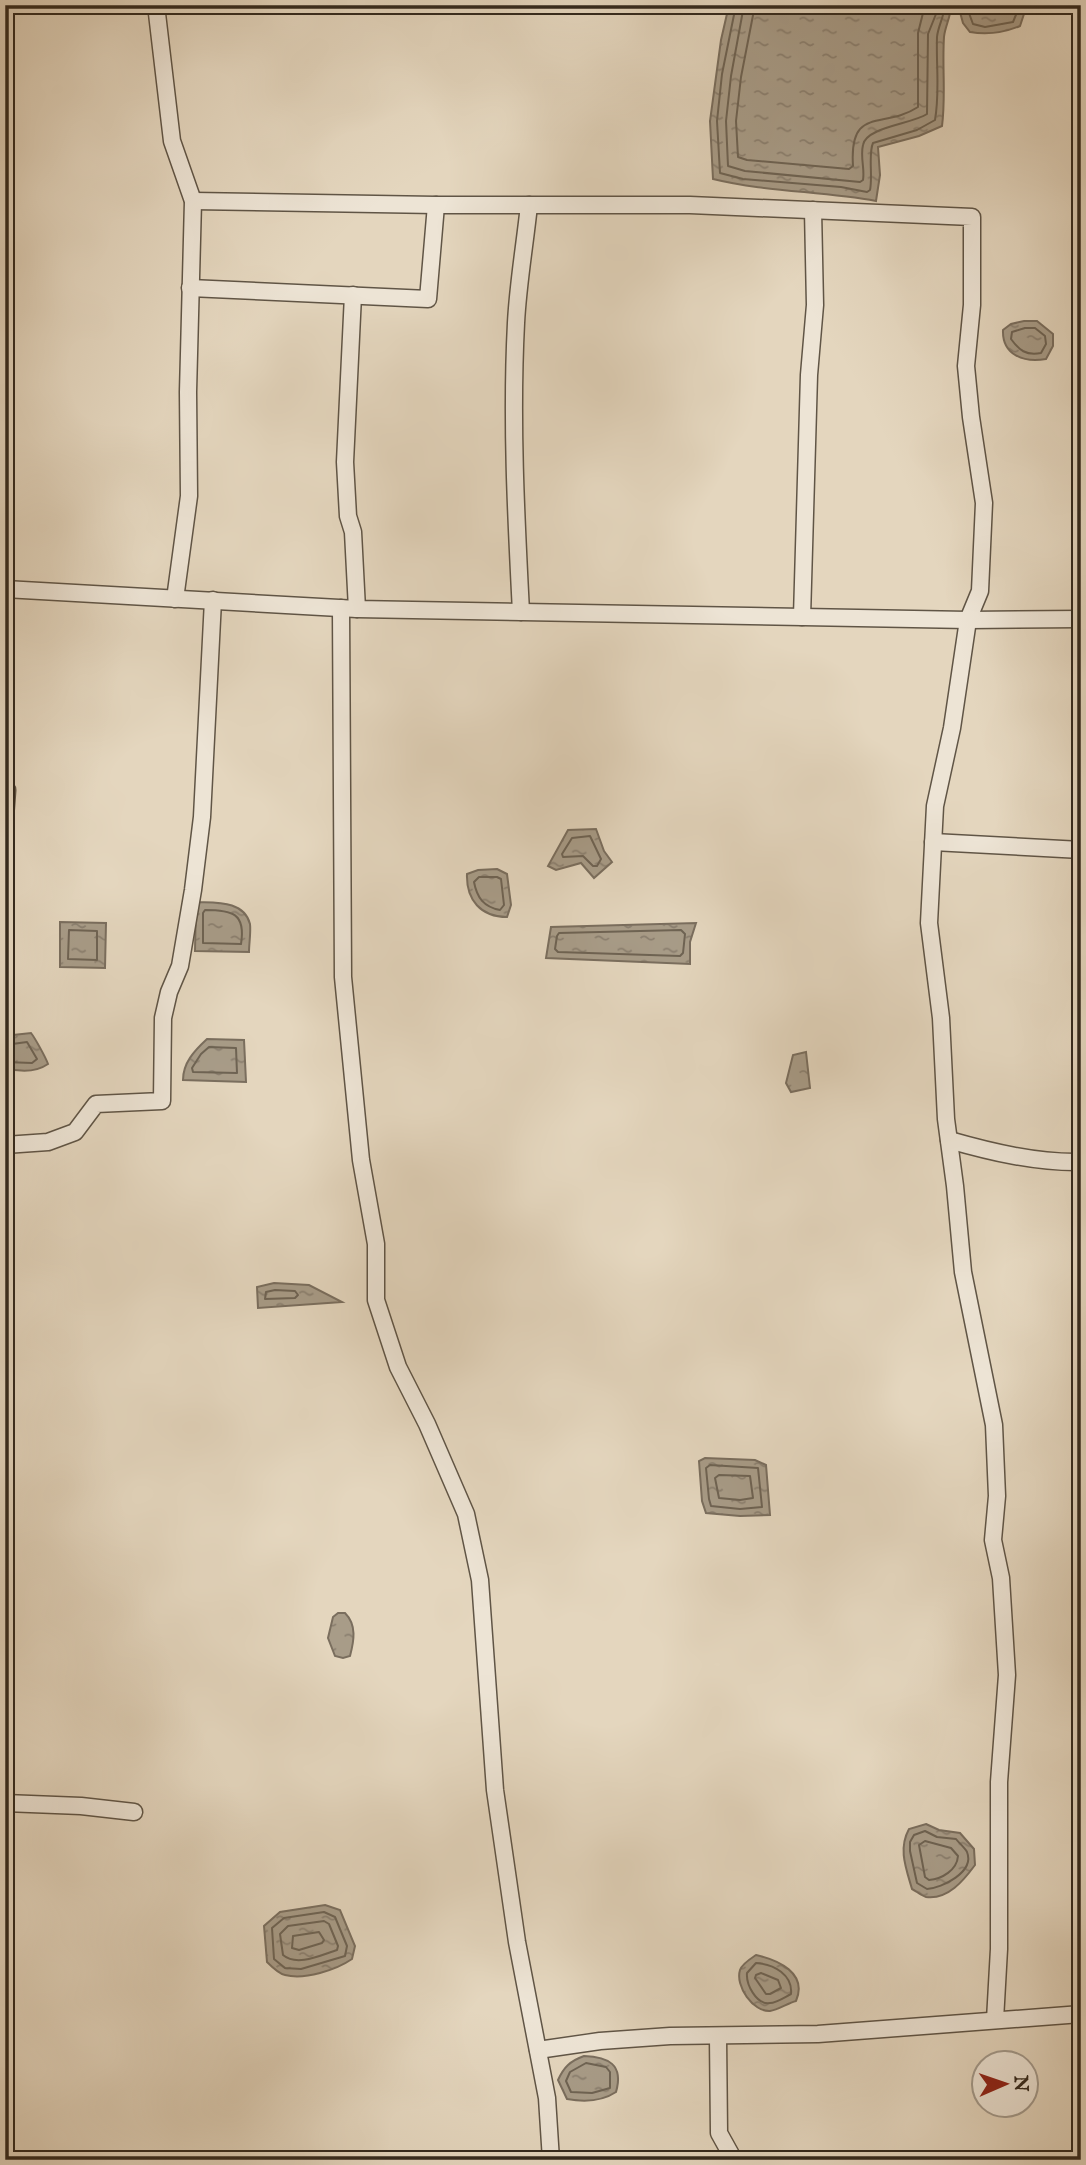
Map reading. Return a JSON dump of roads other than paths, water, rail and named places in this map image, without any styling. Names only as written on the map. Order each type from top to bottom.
[{"type":"street","points":[[156,5],[172,141],[192,201],[188,392],[190,496],[175,599]]},
{"type":"street","points":[[192,201],[690,205],[972,217],[972,305],[966,366],[984,503],[980,591],[968,620],[951,728],[934,806],[929,923],[941,1018],[949,1140],[963,1272],[994,1425],[997,1496],[993,1540],[1001,1578],[1007,1675],[999,1782],[999,1949],[995,2020]]},
{"type":"street","points":[[190,288],[428,299],[436,205]]},
{"type":"street","points":[[521,612],[515,501],[514,388],[516,321],[529,205]]},
{"type":"street","points":[[802,617],[808,375],[815,305],[813,210]]},
{"type":"street","points":[[354,295],[345,462],[348,516],[353,532],[349,608],[343,977],[361,1160],[376,1244],[376,1300],[398,1367],[461,1501],[480,1580],[495,1790],[517,1942],[547,2098],[551,2160]]},
{"type":"street","points":[[5,589],[349,608],[968,620],[1081,619]]},
{"type":"street","points":[[5,1145],[48,1142],[75,1132],[96,1104],[162,1101],[163,1018],[169,992],[180,966],[202,817],[213,600]]},
{"type":"street","points":[[5,817],[7,790]]},
{"type":"street","points":[[933,842],[1081,850]]},
{"type":"street","points":[[5,908],[5,948]]},
{"type":"street","points":[[949,1140],[989,1152],[1063,1163],[1081,1162]]},
{"type":"street","points":[[5,1803],[81,1806],[134,1812]]},
{"type":"street","points":[[538,2050],[611,2040],[818,2034],[1081,2014]]},
{"type":"street","points":[[718,2037],[719,2133],[734,2160]]},
{"type":"water","points":[[729,5],[951,5],[944,37],[942,126],[919,136],[878,147],[880,175],[876,201],[753,187],[713,179],[710,121],[721,40]]},
{"type":"water","points":[[958,5],[1038,5],[1024,14],[1020,26],[1001,32],[983,33],[970,32],[963,23]]},
{"type":"water","points":[[1037,321],[1053,334],[1053,346],[1046,359],[1022,358],[1006,346],[1003,330],[1011,324]]},
{"type":"water","points":[[596,829],[604,851],[612,862],[594,878],[581,863],[556,870],[548,866],[568,830]]},
{"type":"water","points":[[497,869],[507,874],[511,905],[507,917],[490,914],[477,905],[467,883],[467,874],[478,870]]},
{"type":"water","points":[[196,902],[228,904],[242,911],[250,924],[249,952],[195,951]]},
{"type":"water","points":[[60,922],[106,923],[105,968],[60,967]]},
{"type":"water","points":[[696,923],[690,942],[690,964],[546,958],[551,927]]},
{"type":"water","points":[[31,1033],[48,1064],[27,1071],[5,1068],[5,1040],[13,1035]]},
{"type":"water","points":[[207,1039],[244,1040],[246,1082],[183,1080],[190,1058]]},
{"type":"water","points":[[806,1052],[810,1088],[791,1092],[786,1083],[793,1055]]},
{"type":"water","points":[[274,1283],[309,1285],[342,1302],[258,1308],[257,1287]]},
{"type":"water","points":[[705,1458],[755,1460],[766,1465],[770,1515],[706,1513],[702,1501],[699,1461]]},
{"type":"water","points":[[338,1613],[345,1613],[353,1628],[350,1656],[343,1658],[335,1656],[328,1638],[333,1617]]},
{"type":"water","points":[[926,1824],[939,1830],[960,1833],[974,1849],[975,1865],[966,1877],[955,1888],[934,1897],[924,1896],[912,1889],[904,1859],[904,1844],[909,1829]]},
{"type":"water","points":[[325,1905],[340,1910],[355,1946],[352,1959],[338,1967],[311,1975],[293,1976],[278,1972],[267,1962],[264,1926],[280,1912]]},
{"type":"water","points":[[756,1955],[789,1969],[798,1983],[796,2001],[770,2011],[752,2003],[743,1990],[739,1976],[742,1966]]},
{"type":"water","points":[[584,2056],[607,2060],[612,2064],[618,2075],[616,2092],[592,2100],[567,2099],[558,2080],[568,2065]]}]
